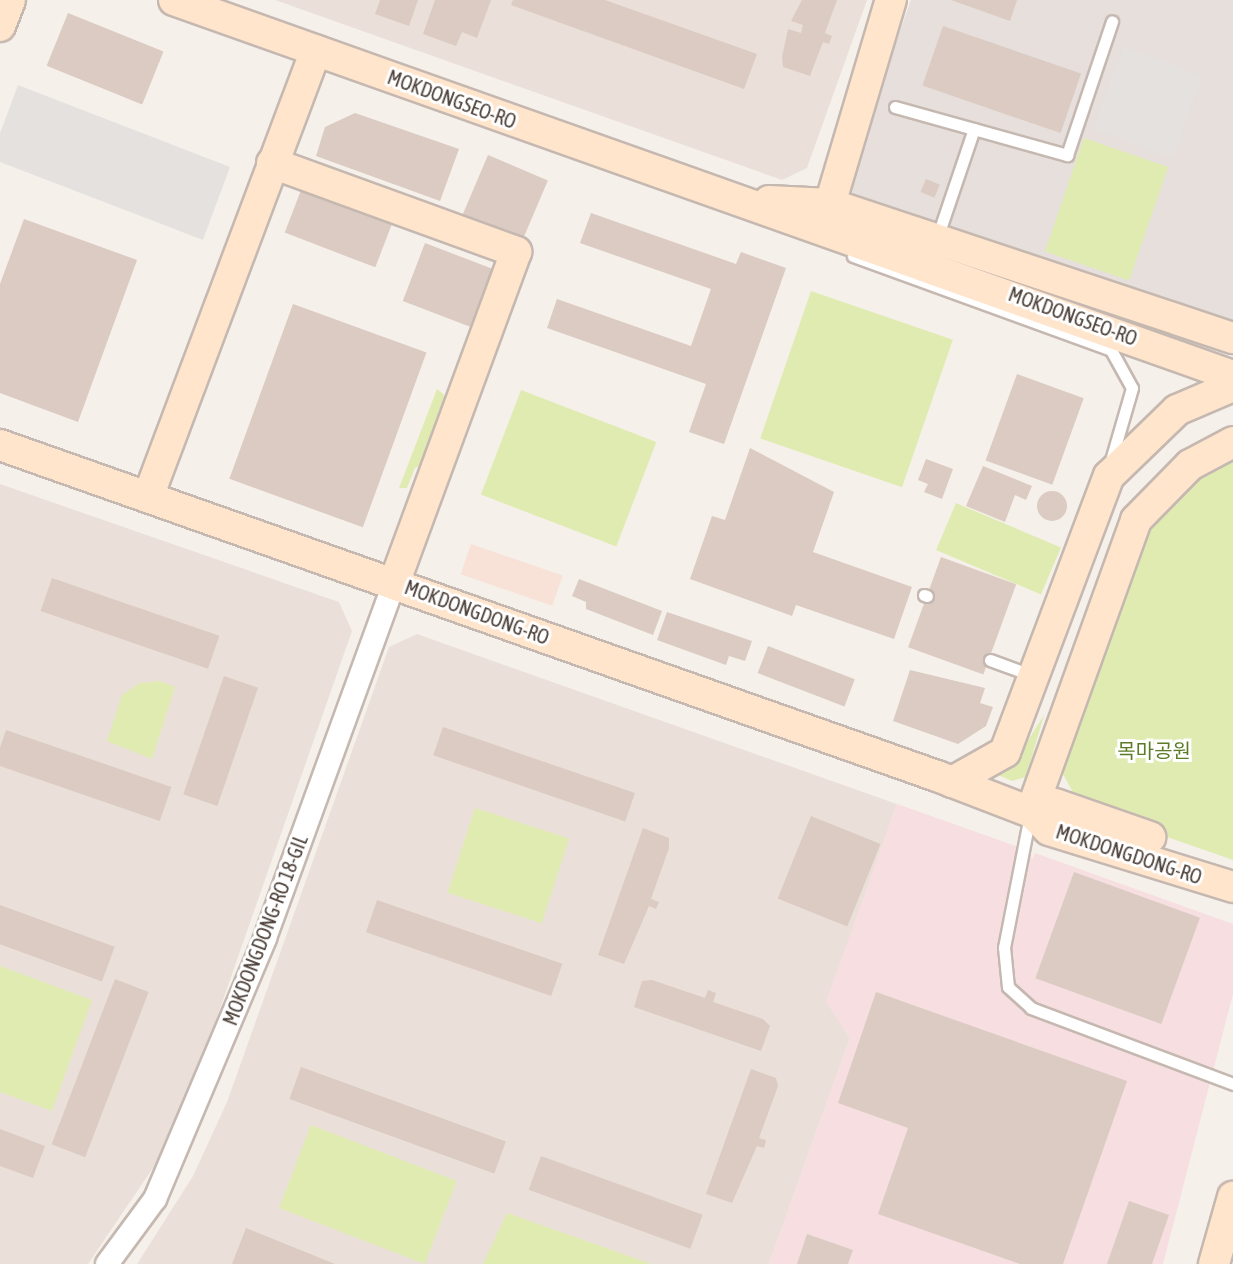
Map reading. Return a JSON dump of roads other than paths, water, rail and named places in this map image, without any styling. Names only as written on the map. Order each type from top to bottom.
[{"type":"main road","points":[[0,26],[10,0]]},
{"type":"main road","name":"MOKDONGSEO-RO","points":[[174,0],[731,199],[820,214],[936,242],[1231,340]]},
{"type":"main road","points":[[820,214],[891,0]]},
{"type":"main road","points":[[148,497],[316,51]]},
{"type":"main road","points":[[272,163],[516,252],[394,583]]},
{"type":"main road","name":"MOKDONGSEO-RO","points":[[820,214],[906,256],[1231,385]]},
{"type":"main road","points":[[952,782],[1005,752],[1109,476],[1177,410],[1231,385]]},
{"type":"main road","points":[[1031,812],[1136,520],[1190,465],[1233,442]]},
{"type":"main road","name":"MOKDONGDONG-RO","points":[[0,445],[952,782],[1031,812],[1049,830],[1233,887]]},
{"type":"main road","name":"MOKDONGDONG-RO","points":[[1031,812],[1055,804],[1233,867]]},
{"type":"main road","points":[[1214,1264],[1233,1197]]},
{"type":"street","name":"MOKDONGDONG-RO 18-GIL","points":[[107,1264],[155,1199],[235,1008],[394,583]]},
{"type":"lane","points":[[895,107],[1067,155],[1112,21]]},
{"type":"lane","points":[[936,242],[974,129]]},
{"type":"lane","points":[[820,214],[854,257],[1111,350],[1132,388],[1110,452],[1109,476]]},
{"type":"lane","points":[[990,660],[1035,677]]},
{"type":"lane","points":[[1031,812],[1004,947],[1008,987],[1031,1008],[1233,1084]]},
{"type":"park label","name":"목마공원","points":[[1154,750]]}]
